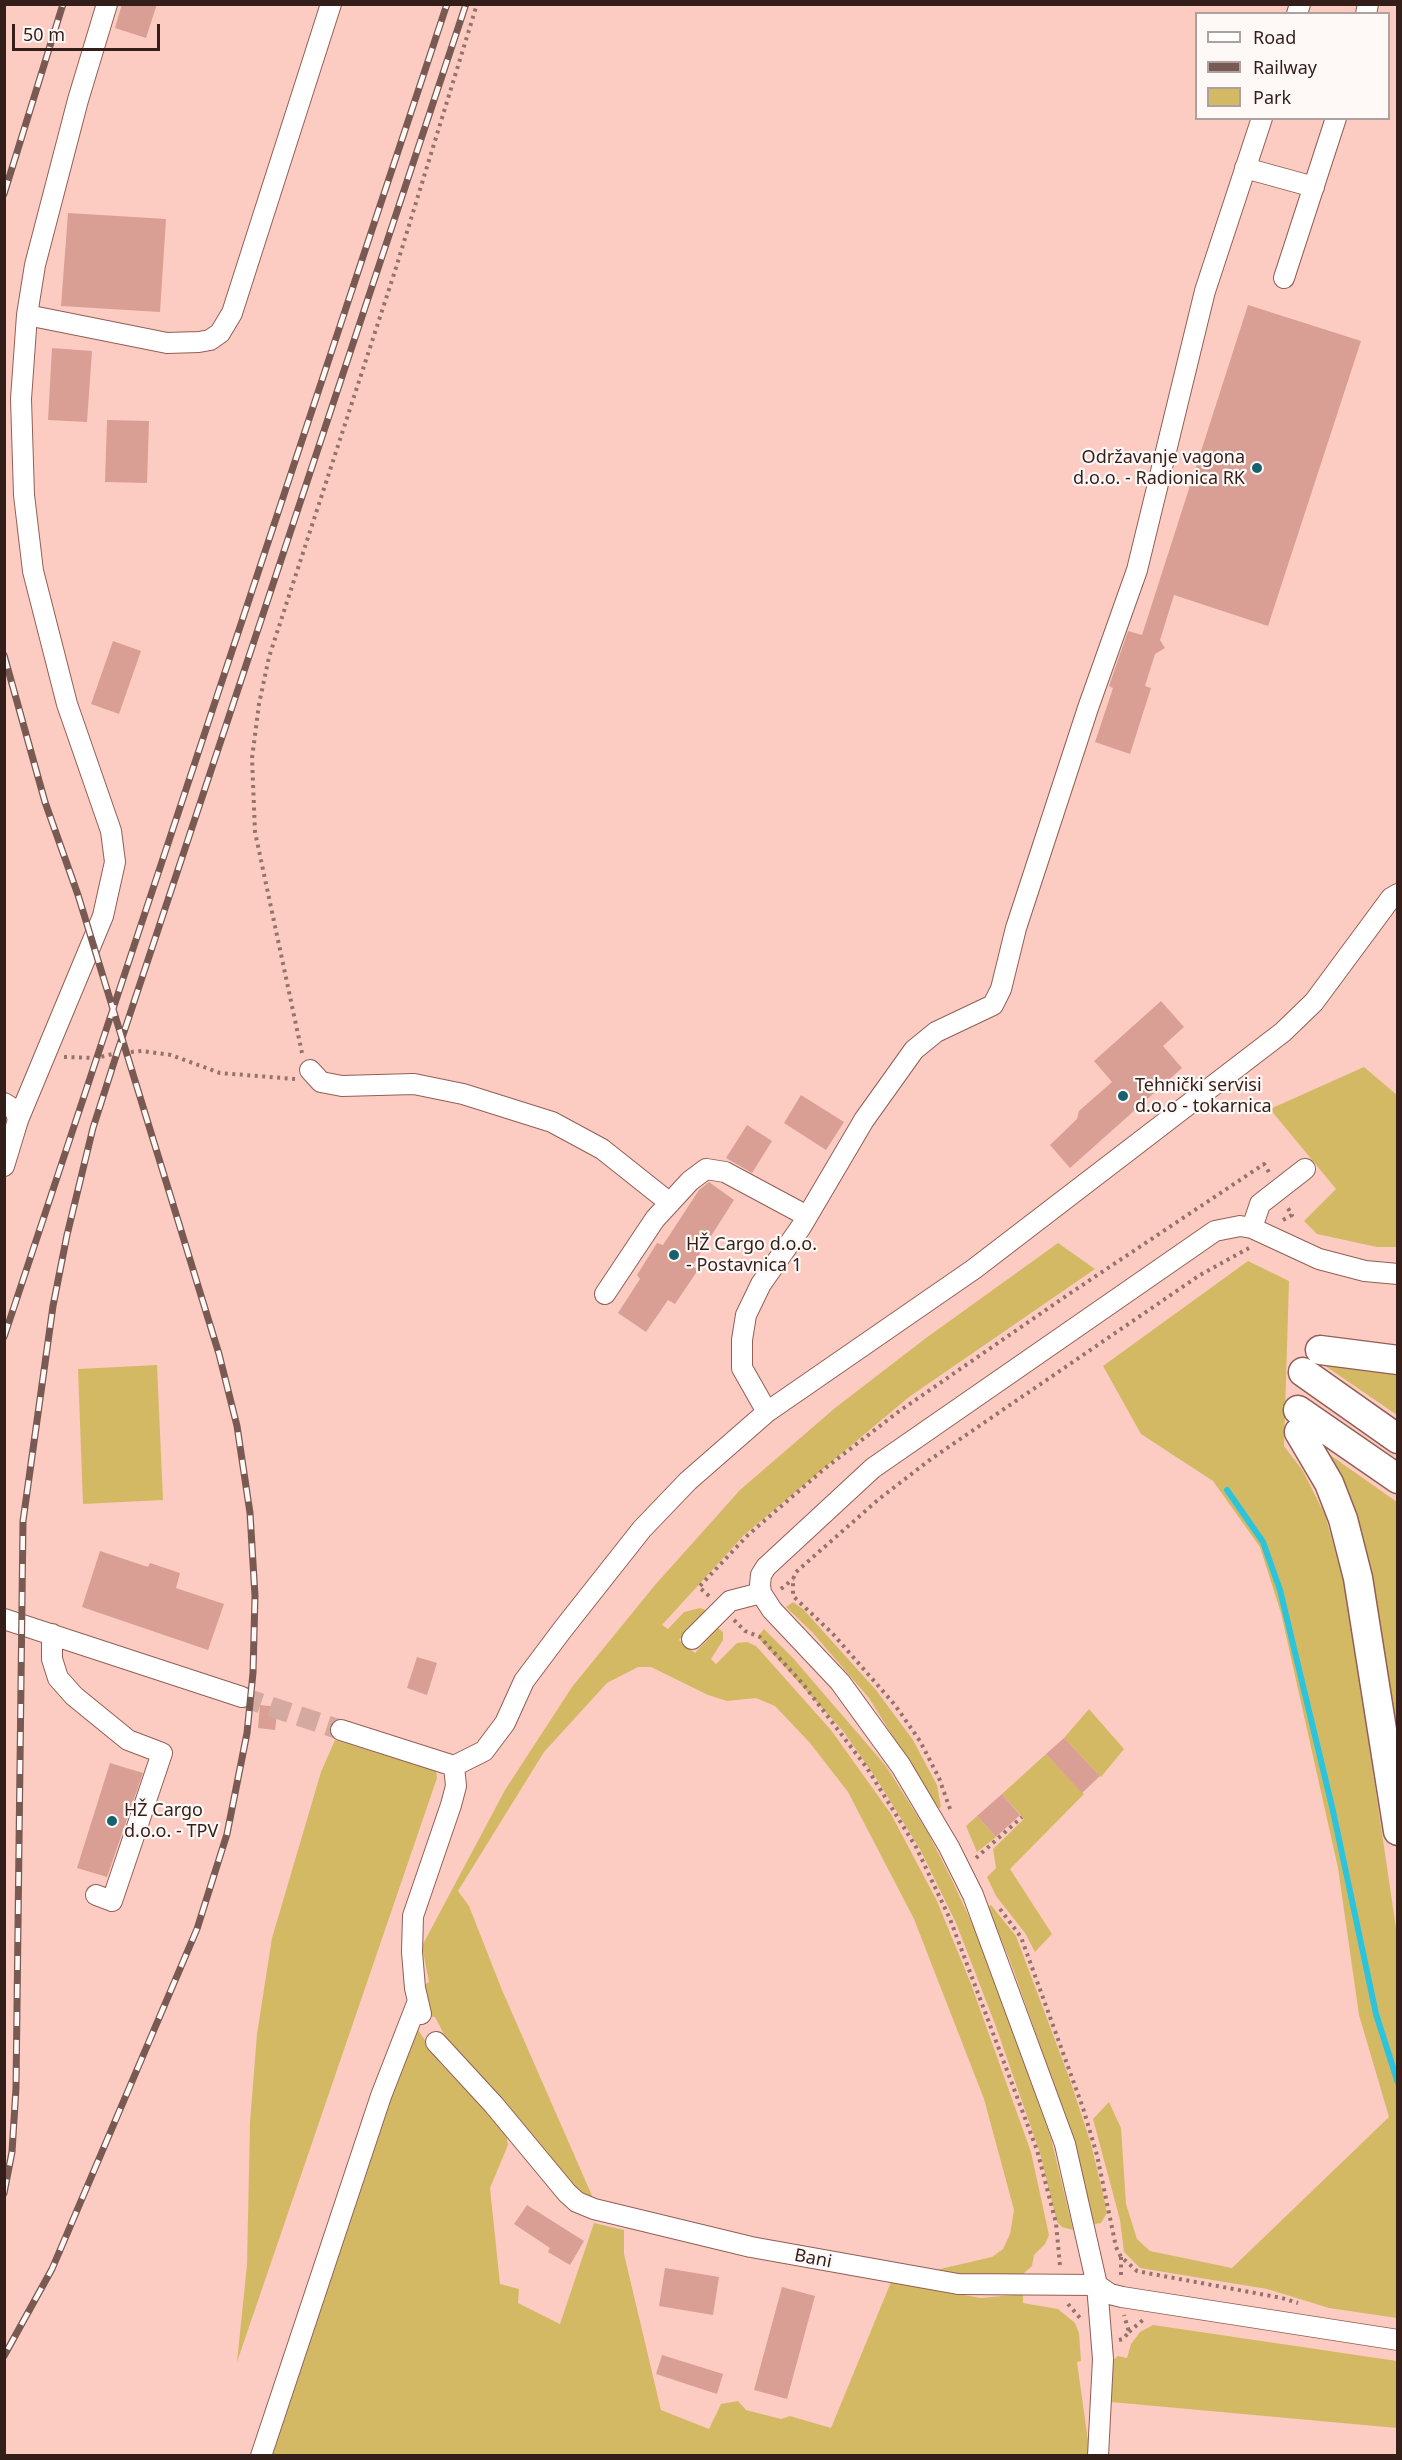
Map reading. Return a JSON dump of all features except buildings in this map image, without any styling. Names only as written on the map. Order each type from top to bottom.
[{"type":"highway","points":[[1320,1350],[1398,1360]]},
{"type":"highway","points":[[1303,1372],[1398,1439]]},
{"type":"highway","points":[[1398,1479],[1299,1421],[1343,1519],[1358,1578],[1398,1831]]},
{"type":"street","points":[[4,1166],[18,1120],[104,916],[114,862],[111,831],[67,704],[33,571],[24,495],[21,399],[27,315],[47,213],[107,4]]},
{"type":"street","points":[[27,315],[167,343],[210,340],[220,333],[232,313],[331,4]]},
{"type":"street","points":[[767,1412],[742,1368],[742,1340],[746,1315],[761,1284],[807,1216],[864,1120],[914,1050],[936,1032],[993,1005],[1001,989],[1016,928],[1088,708],[1137,570],[1205,291],[1261,120]]},
{"type":"street","points":[[1284,279],[1335,120]]},
{"type":"street","points":[[1245,168],[1314,188]]},
{"type":"street","points":[[340,1730],[454,1766],[484,1751],[505,1723],[524,1682],[642,1529],[688,1481],[767,1412],[974,1269],[1283,1032],[1314,1002],[1391,898],[1398,894]]},
{"type":"street","points":[[313,1074],[321,1082],[342,1086],[414,1084],[463,1094],[552,1122],[602,1149],[670,1203]]},
{"type":"street","points":[[4,1103],[15,1110],[18,1120]]},
{"type":"street","points":[[605,1294],[655,1219],[690,1181],[706,1169],[725,1172],[807,1216]]},
{"type":"street","points":[[1252,1228],[1260,1204],[1305,1170]]},
{"type":"street","points":[[1098,2456],[1103,2359],[1097,2285],[1065,2145],[1004,1976],[963,1875],[925,1804],[876,1730],[840,1683],[772,1610],[770,1592],[761,1575],[766,1566],[873,1468],[1215,1231],[1240,1226],[1252,1228],[1329,1262],[1365,1271],[1398,1274]]},
{"type":"street","points":[[692,1639],[730,1601],[770,1592]]},
{"type":"street","points":[[4,1619],[242,1697]]},
{"type":"street","points":[[52,1635],[52,1659],[58,1678],[74,1696],[128,1740],[162,1753],[112,1901],[96,1895]]},
{"type":"street","points":[[261,2456],[381,2096],[420,2010],[412,1952],[413,1916],[452,1805],[456,1786],[454,1766]]},
{"type":"street","name":"Bani","points":[[436,2042],[494,2105],[567,2193],[577,2202],[594,2209],[762,2249],[958,2284],[1097,2285]]},
{"type":"street","points":[[1097,2285],[1110,2294],[1122,2297],[1398,2340]]},
{"type":"path","points":[[45,1057],[96,1058],[142,1051],[171,1054],[220,1073],[246,1077],[313,1074],[299,1044],[255,832],[252,758],[259,704],[269,657],[395,271],[455,68],[477,4]]},
{"type":"path","points":[[709,1596],[699,1587],[748,1535],[823,1470],[898,1412],[1065,1296],[1264,1164],[1271,1176]]},
{"type":"path","points":[[1280,1222],[1292,1215],[1284,1201]]},
{"type":"path","points":[[770,1592],[793,1579],[805,1563],[871,1506],[932,1459],[1200,1275],[1248,1248],[1256,1251]]},
{"type":"path","points":[[793,1579],[794,1596],[833,1634],[895,1705],[920,1741],[939,1778],[953,1815]]},
{"type":"path","points":[[732,1618],[745,1631],[760,1637],[802,1684],[861,1760],[916,1847],[950,1919],[1037,2150],[1056,2223],[1060,2252]]},
{"type":"path","points":[[973,1861],[1022,1817]]},
{"type":"path","points":[[969,1851],[976,1868]]},
{"type":"path","points":[[996,1904],[1021,1937],[1083,2108],[1097,2155],[1116,2247],[1121,2257],[1137,2271],[1196,2281]]},
{"type":"path","points":[[1121,2257],[1121,2273]]},
{"type":"path","points":[[1063,2300],[1081,2319],[1083,2329]]},
{"type":"path","points":[[1116,2340],[1123,2339],[1129,2332],[1125,2322]]},
{"type":"green space","points":[[1364,1067],[1397,1095],[1397,1247],[1377,1247],[1317,1234],[1304,1221],[1336,1189],[1270,1109]]},
{"type":"green space","points":[[1058,1243],[1095,1269],[909,1397],[744,1535],[662,1625],[668,1629],[684,1612],[700,1608],[706,1610],[679,1640],[695,1653],[718,1628],[723,1632],[723,1640],[711,1659],[716,1664],[737,1643],[747,1642],[756,1646],[831,1730],[891,1814],[937,1901],[971,1984],[1031,2152],[1049,2235],[1045,2244],[1034,2255],[1032,2266],[1023,2274],[956,2276],[927,2272],[992,2257],[1003,2249],[1010,2234],[1014,2210],[984,2099],[914,1919],[848,1792],[810,1743],[775,1706],[756,1698],[727,1701],[708,1695],[651,1667],[638,1667],[607,1683],[544,1752],[458,1891],[469,1906],[502,1990],[597,2207],[579,2197],[456,2057],[435,2017],[427,2016],[421,1987],[429,1982],[422,1946],[505,1790],[572,1687],[655,1585],[740,1490],[835,1408],[926,1338]]},
{"type":"green space","points":[[1248,1261],[1289,1281],[1284,1446],[1303,1471],[1325,1515],[1346,1589],[1397,1935],[1397,2318],[1329,2308],[1267,2289],[1140,2268],[1124,2252],[1120,2220],[1093,2119],[1109,2102],[1121,2128],[1126,2204],[1137,2239],[1150,2251],[1232,2268],[1389,2117],[1359,2015],[1338,1868],[1281,1613],[1260,1547],[1213,1481],[1141,1434],[1103,1366]]},
{"type":"green space","points":[[1318,1361],[1397,1369],[1397,1415]]},
{"type":"green space","points":[[157,1365],[163,1500],[83,1504],[78,1369]]},
{"type":"green space","points":[[1323,1450],[1397,1502],[1397,1756]]},
{"type":"green space","points":[[793,1602],[803,1609],[876,1690],[913,1740],[937,1785],[941,1807],[938,1809],[869,1698],[812,1632],[786,1607]]},
{"type":"green space","points":[[764,1629],[793,1658],[886,1766],[928,1833],[982,1945],[1051,2138],[1073,2230],[1062,2227],[1057,2222],[1040,2153],[995,2024],[956,1923],[920,1849],[876,1778],[843,1731],[760,1640],[759,1635]]},
{"type":"green space","points":[[1089,1709],[1124,1749],[1101,1777],[1064,1738]]},
{"type":"green space","points":[[335,1740],[436,1771],[437,1778],[237,2362],[247,2265],[250,2122],[257,2034],[272,1938],[321,1772]]},
{"type":"green space","points":[[1046,1754],[1084,1794],[1010,1869],[1052,1934],[1035,1952],[1025,1933],[996,1896],[987,1877],[996,1868],[993,1849],[1024,1819],[1002,1794]]},
{"type":"green space","points":[[977,1816],[996,1837],[977,1852],[966,1826]]},
{"type":"green space","points":[[991,1905],[1016,1936],[1070,2080],[1091,2144],[1104,2198],[1107,2213],[1101,2223],[1094,2224],[1075,2145],[1012,1966],[988,1907]]},
{"type":"green space","points":[[413,2022],[440,2063],[506,2133],[508,2145],[490,2188],[500,2284],[519,2289],[518,2303],[560,2324],[594,2223],[624,2230],[624,2254],[661,2410],[709,2429],[721,2404],[738,2401],[746,2410],[781,2419],[790,2416],[831,2428],[891,2282],[981,2298],[1023,2294],[1023,2303],[1058,2309],[1075,2323],[1079,2333],[1081,2361],[1077,2362],[1090,2455],[266,2456]]},
{"type":"green space","points":[[1153,2325],[1397,2361],[1397,2428],[1111,2402],[1112,2361],[1118,2356],[1127,2358],[1131,2344],[1140,2332]]},
{"type":"waterway","points":[[1227,1490],[1263,1542],[1280,1590],[1333,1811],[1376,2014],[1398,2083]]},
{"type":"tunnel","points":[[242,1697],[341,1730]]},
{"type":"railway","points":[[4,194],[63,4]]},
{"type":"railway","points":[[4,1337],[447,4]]},
{"type":"railway","points":[[4,2193],[12,2152],[16,2088],[23,1521],[53,1306],[67,1235],[93,1128],[117,1053],[466,4]]},
{"type":"railway","points":[[4,655],[45,802],[78,895],[219,1354],[237,1426],[250,1513],[255,1596],[253,1673],[247,1733],[227,1834],[197,1929],[52,2269],[4,2356]]},
{"type":"place","name":"Održavanje vagona d.o.o. - Radionica RK","points":[[1257,468]]},
{"type":"place","name":"Tehnički servisi d.o.o - tokarnica","points":[[1123,1096]]},
{"type":"place","name":"HŽ Cargo d.o.o. - Postavnica 1","points":[[674,1255]]},
{"type":"place","name":"HŽ Cargo d.o.o. - TPV","points":[[112,1821]]}]
